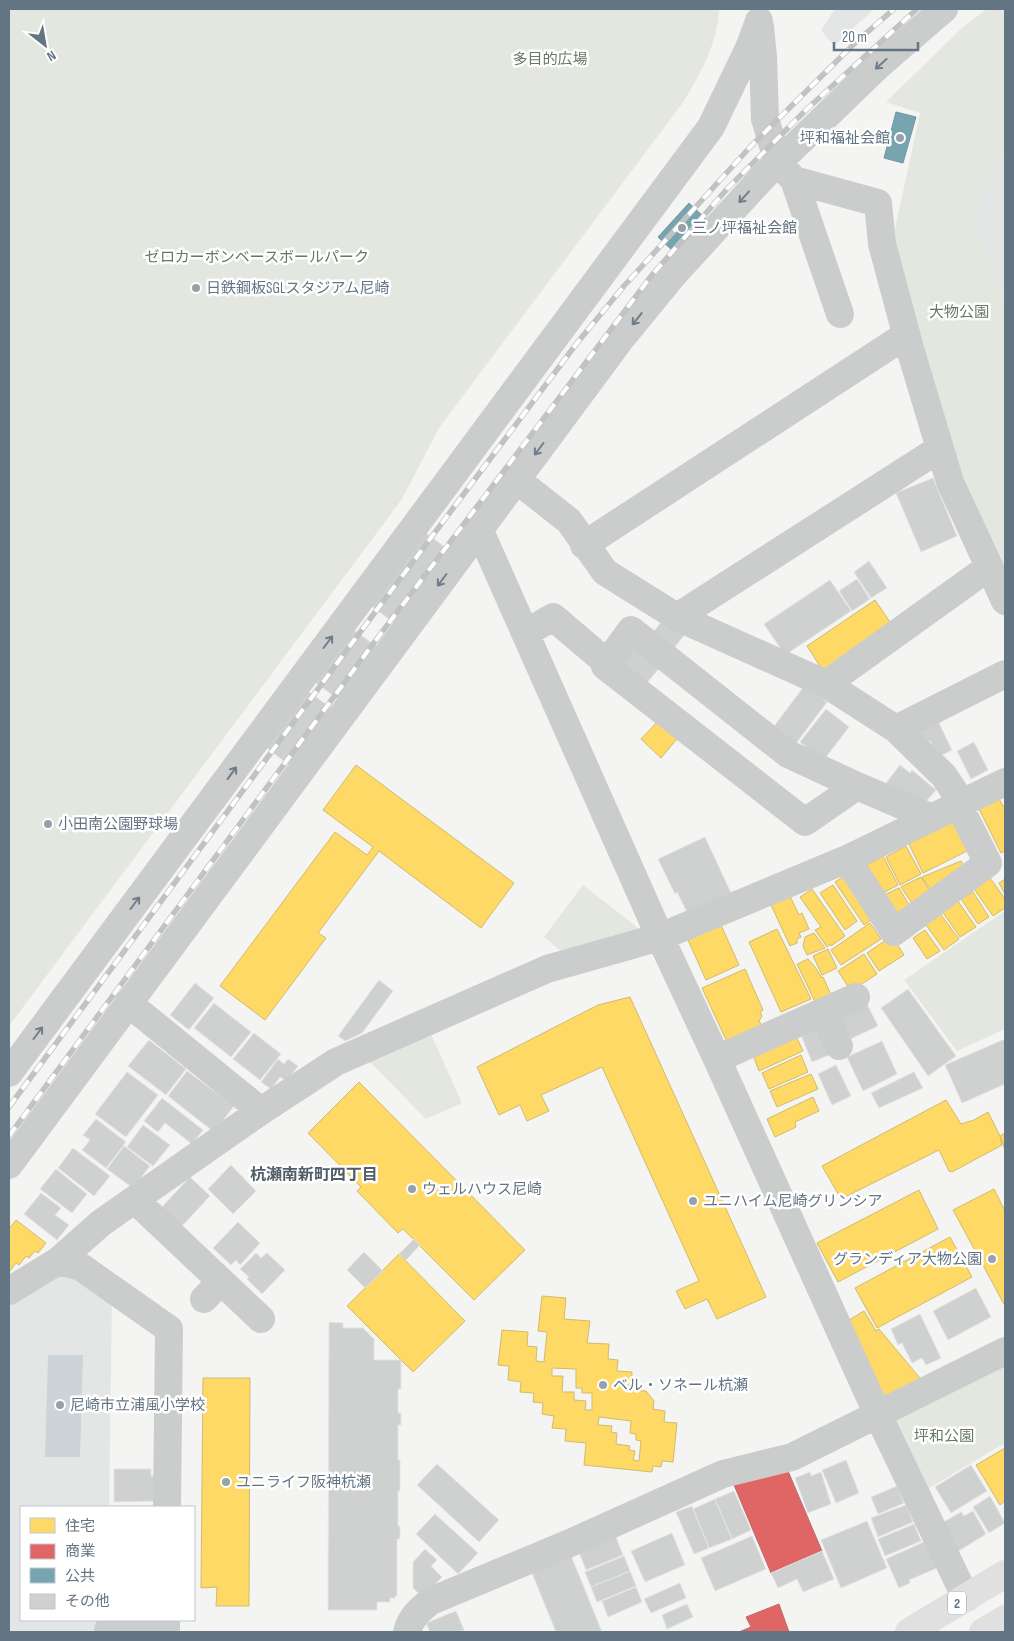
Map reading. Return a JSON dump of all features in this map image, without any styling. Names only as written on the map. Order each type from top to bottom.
[{"type":"highway","name":"2","points":[[909,1632],[1005,1574]]},
{"type":"highway","points":[[983,1632],[1005,1619]]},
{"type":"street","points":[[9,1165],[620,340],[674,274],[786,171],[879,65],[944,9]]},
{"type":"street","points":[[758,15],[763,57],[766,119],[840,314]]},
{"type":"street","points":[[9,1072],[711,127],[749,48],[758,15]]},
{"type":"street","points":[[786,171],[878,203],[882,244],[939,449],[950,482],[1005,601]]},
{"type":"street","points":[[584,544],[906,335]]},
{"type":"street","points":[[678,617],[939,449]]},
{"type":"street","points":[[516,480],[569,521],[605,572],[678,617],[826,684],[896,729],[944,776],[960,804],[988,864],[894,932],[847,859]]},
{"type":"street","points":[[479,529],[660,937],[718,1059],[878,1415],[966,1598]]},
{"type":"street","points":[[826,684],[989,567]]},
{"type":"street","points":[[526,633],[554,617],[607,664],[605,666],[805,822],[858,786]]},
{"type":"street","points":[[607,664],[631,630],[788,754],[932,818]]},
{"type":"street","points":[[896,729],[1005,674]]},
{"type":"street","points":[[9,1291],[58,1260],[101,1223],[261,1111],[336,1062],[547,969],[660,937],[847,859],[1005,782]]},
{"type":"street","points":[[718,1059],[856,997]]},
{"type":"street","points":[[128,1004],[261,1111]]},
{"type":"street","points":[[823,1012],[839,1046]]},
{"type":"street","points":[[135,1200],[213,1290],[261,1319]]},
{"type":"street","points":[[58,1260],[81,1266],[169,1329],[167,1506]]},
{"type":"street","points":[[407,1632],[416,1612],[431,1601],[570,1543],[723,1474],[792,1457],[1005,1351]]},
{"type":"street","points":[[108,1630],[144,1632]]},
{"type":"shaded area","points":[[835,9],[874,9],[834,46],[821,30]]},
{"type":"shaded area","points":[[1005,150],[1005,304],[973,214]]},
{"type":"shaded area","name":"尼崎市立浦風小学校","points":[[51,1276],[80,1278],[112,1302],[109,1506],[20,1506],[20,1621],[107,1621],[108,1632],[9,1632],[9,1303]]},
{"type":"shaded area","points":[[48,1355],[83,1355],[80,1457],[45,1457]]},
{"type":"green space","name":"ゼロカーボンベースボールパーク","points":[[9,9],[719,9],[716,33],[712,45],[684,101],[439,428],[402,499],[9,1026]]},
{"type":"green space","name":"大物公園","points":[[987,9],[1005,9],[1005,150],[973,214],[1005,304],[1005,575],[964,486],[892,243],[920,113],[886,102],[962,28]]},
{"type":"green space","points":[[583,885],[637,927],[637,931],[563,953],[544,937]]},
{"type":"green space","points":[[1005,911],[1005,1029],[957,1051],[904,980]]},
{"type":"green space","points":[[430,1032],[462,1103],[426,1119],[367,1059]]},
{"type":"green space","name":"坪和公園","points":[[1005,1363],[1005,1443],[926,1490],[895,1419]]},
{"type":"building: 住宅","points":[[875,600],[892,625],[823,671],[807,646]]},
{"type":"building: 住宅","points":[[661,718],[681,734],[661,758],[641,739]]},
{"type":"building: 住宅","points":[[356,765],[514,883],[481,928],[379,851],[318,933],[326,938],[265,1020],[220,986],[335,832],[367,855],[373,847],[323,810]]},
{"type":"building: 住宅","points":[[998,797],[1003,806],[1005,805],[1005,851],[1001,853],[978,807]]},
{"type":"building: 住宅","points":[[954,818],[969,850],[923,873],[909,844]]},
{"type":"building: 住宅","points":[[906,846],[921,874],[900,885],[886,857]]},
{"type":"building: 住宅","points":[[883,856],[898,885],[879,895],[861,868]]},
{"type":"building: 住宅","points":[[961,861],[968,871],[934,894],[922,877]]},
{"type":"building: 住宅","points":[[849,873],[877,916],[864,925],[835,882]]},
{"type":"building: 住宅","points":[[988,875],[1005,899],[1005,908],[993,916],[972,886]]},
{"type":"building: 住宅","points":[[921,877],[933,896],[915,908],[901,887]]},
{"type":"building: 住宅","points":[[1005,879],[1005,894],[999,883]]},
{"type":"building: 住宅","points":[[833,885],[857,921],[845,930],[820,893]]},
{"type":"building: 住宅","points":[[899,888],[912,910],[906,915],[891,913],[882,896]]},
{"type":"building: 住宅","points":[[812,889],[845,936],[831,946],[830,944],[827,947],[815,930],[821,927],[800,897]]},
{"type":"building: 住宅","points":[[973,892],[989,917],[978,924],[961,899]]},
{"type":"building: 住宅","points":[[790,896],[799,915],[802,913],[809,929],[799,933],[801,937],[797,939],[797,943],[790,946],[771,905]]},
{"type":"building: 住宅","points":[[955,897],[976,927],[960,937],[939,907]]},
{"type":"building: 住宅","points":[[936,908],[959,939],[944,950],[921,918]]},
{"type":"building: 住宅","points":[[870,923],[881,939],[841,965],[831,950]]},
{"type":"building: 住宅","points":[[721,925],[739,965],[706,980],[688,940]]},
{"type":"building: 住宅","points":[[777,929],[811,999],[781,1012],[749,942]]},
{"type":"building: 住宅","points":[[925,930],[940,951],[927,959],[913,938]]},
{"type":"building: 住宅","points":[[814,933],[825,948],[807,955],[803,946],[805,937]]},
{"type":"building: 住宅","points":[[892,936],[904,955],[879,971],[867,953]]},
{"type":"building: 住宅","points":[[828,949],[837,968],[822,975],[813,956]]},
{"type":"building: 住宅","points":[[864,954],[877,974],[851,991],[838,971]]},
{"type":"building: 住宅","points":[[808,959],[823,977],[833,999],[817,1006],[797,964]]},
{"type":"building: 住宅","points":[[745,969],[763,1010],[760,1012],[762,1016],[759,1021],[763,1028],[728,1044],[702,988]]},
{"type":"building: 住宅","name":"ユニハイム尼崎グリンシア","points":[[630,997],[766,1297],[717,1319],[707,1299],[685,1309],[676,1291],[699,1281],[602,1067],[541,1095],[549,1111],[527,1121],[520,1105],[499,1115],[477,1067],[598,1005]]},
{"type":"building: 住宅","points":[[796,1036],[803,1051],[759,1071],[753,1055]]},
{"type":"building: 住宅","points":[[801,1055],[808,1072],[769,1089],[762,1073]]},
{"type":"building: 住宅","points":[[811,1074],[818,1089],[777,1107],[770,1091]]},
{"type":"building: 住宅","name":"ウェルハウス尼崎","points":[[359,1082],[525,1250],[474,1300],[403,1229],[398,1233],[357,1191],[361,1187],[308,1133]]},
{"type":"building: 住宅","points":[[813,1097],[819,1111],[795,1122],[796,1127],[775,1137],[767,1119]]},
{"type":"building: 住宅","points":[[946,1100],[961,1124],[974,1120],[988,1112],[1000,1136],[1002,1145],[952,1172],[949,1171],[939,1150],[841,1199],[822,1166]]},
{"type":"building: 住宅","points":[[1005,1133],[1005,1150],[1000,1136]]},
{"type":"building: 住宅","name":"グランディア大物公園","points":[[994,1189],[1005,1211],[1005,1306],[953,1210]]},
{"type":"building: 住宅","points":[[919,1190],[938,1229],[838,1282],[817,1243]]},
{"type":"building: 住宅","points":[[16,1220],[46,1243],[38,1253],[35,1251],[29,1258],[26,1256],[19,1265],[16,1263],[9,1272],[9,1229]]},
{"type":"building: 住宅","points":[[950,1237],[972,1277],[877,1328],[855,1288]]},
{"type":"building: 住宅","points":[[399,1254],[465,1321],[413,1372],[347,1306]]},
{"type":"building: 住宅","name":"ベル・ソネール杭瀬","points":[[542,1296],[566,1298],[564,1319],[590,1321],[587,1343],[609,1344],[608,1359],[618,1360],[617,1371],[632,1372],[631,1390],[646,1391],[654,1401],[653,1409],[665,1411],[664,1422],[677,1423],[673,1462],[662,1461],[661,1467],[653,1466],[652,1472],[584,1465],[586,1443],[565,1441],[566,1429],[552,1428],[554,1416],[542,1414],[543,1403],[533,1402],[534,1393],[520,1392],[521,1382],[508,1380],[509,1366],[498,1365],[502,1330],[528,1332],[527,1346],[537,1347],[536,1361],[544,1362],[547,1332],[538,1331]],"holes":[[[552,1368],[576,1369],[576,1388],[582,1388],[582,1393],[592,1393],[592,1410],[585,1410],[586,1401],[574,1400],[574,1392],[562,1392],[563,1376],[552,1376]],[[599,1417],[631,1421],[630,1433],[636,1434],[636,1440],[641,1441],[639,1461],[633,1460],[635,1451],[629,1450],[630,1446],[616,1444],[617,1433],[611,1432],[612,1426],[598,1425]]]},
{"type":"building: 住宅","points":[[864,1311],[876,1331],[879,1329],[924,1383],[885,1402],[849,1320]]},
{"type":"building: 住宅","name":"ユニライフ阪神杭瀬","points":[[203,1378],[250,1378],[249,1606],[216,1606],[217,1587],[201,1588]]},
{"type":"building: 住宅","points":[[1005,1448],[1005,1501],[1000,1505],[976,1465]]},
{"type":"building: 商業","points":[[788,1471],[822,1551],[771,1573],[734,1485]]},
{"type":"building: 商業","points":[[779,1604],[789,1632],[739,1632],[751,1627],[746,1617]]},
{"type":"building: 公共","name":"坪和福祉会館","points":[[896,112],[916,117],[903,163],[884,158]]},
{"type":"building: 公共","name":"三ノ坪福祉会館","points":[[689,203],[706,219],[676,254],[658,237]]},
{"type":"building: その他","points":[[933,478],[957,536],[921,552],[896,493]]},
{"type":"building: その他","points":[[422,530],[450,551],[394,623],[366,602]]},
{"type":"building: その他","points":[[869,561],[887,588],[871,598],[854,572]]},
{"type":"building: その他","points":[[857,579],[870,599],[852,611],[839,591]]},
{"type":"building: その他","points":[[830,580],[851,611],[785,655],[764,624]]},
{"type":"building: その他","points":[[662,621],[685,634],[668,656],[647,640]]},
{"type":"building: その他","points":[[351,628],[377,647],[338,699],[312,680]]},
{"type":"building: その他","points":[[634,637],[665,661],[641,690],[611,666]]},
{"type":"building: その他","points":[[805,685],[827,702],[791,750],[769,733]]},
{"type":"building: その他","points":[[305,689],[331,708],[289,765],[263,745]]},
{"type":"building: その他","points":[[826,709],[849,727],[823,761],[800,742]]},
{"type":"building: その他","points":[[937,719],[952,750],[938,757],[930,741],[923,745],[915,729]]},
{"type":"building: その他","points":[[974,742],[988,770],[971,779],[957,751]]},
{"type":"building: その他","points":[[900,765],[910,773],[912,770],[936,790],[923,805],[915,806],[886,783]]},
{"type":"building: その他","points":[[705,837],[731,893],[688,914],[677,892],[675,894],[658,859]]},
{"type":"building: その他","points":[[379,980],[393,991],[362,1033],[345,1041],[338,1036]]},
{"type":"building: その他","points":[[195,983],[214,998],[189,1030],[170,1015]]},
{"type":"building: その他","points":[[908,989],[956,1056],[928,1076],[881,1008]]},
{"type":"building: その他","points":[[866,1002],[878,1026],[846,1041],[835,1018]]},
{"type":"building: その他","points":[[214,1003],[251,1032],[231,1057],[194,1028]]},
{"type":"building: その他","points":[[816,1024],[829,1055],[812,1062],[799,1030]]},
{"type":"building: その他","points":[[254,1033],[281,1054],[260,1080],[233,1059]]},
{"type":"building: その他","points":[[1005,1039],[1005,1084],[962,1103],[945,1065]]},
{"type":"building: その他","points":[[149,1040],[186,1069],[166,1095],[128,1066]]},
{"type":"building: その他","points":[[882,1041],[897,1074],[863,1091],[847,1057]]},
{"type":"building: その他","points":[[278,1059],[284,1064],[288,1059],[298,1066],[287,1081],[280,1077],[271,1089],[261,1082]]},
{"type":"building: その他","points":[[836,1065],[851,1096],[832,1105],[818,1074]]},
{"type":"building: その他","points":[[187,1071],[234,1106],[214,1132],[168,1096]]},
{"type":"building: その他","points":[[127,1072],[158,1095],[126,1137],[95,1114]]},
{"type":"building: その他","points":[[914,1072],[923,1088],[879,1108],[871,1093]]},
{"type":"building: その他","points":[[162,1098],[203,1130],[192,1144],[165,1123],[158,1132],[144,1121]]},
{"type":"building: その他","points":[[96,1119],[126,1142],[106,1168],[82,1150],[90,1140],[83,1135]]},
{"type":"building: その他","points":[[143,1125],[170,1145],[153,1166],[127,1147]]},
{"type":"building: その他","points":[[124,1146],[150,1166],[133,1188],[107,1169]]},
{"type":"building: その他","points":[[73,1148],[110,1176],[94,1196],[58,1168]]},
{"type":"building: その他","points":[[231,1165],[256,1191],[233,1214],[208,1189]]},
{"type":"building: その他","points":[[56,1169],[87,1194],[72,1213],[40,1189]]},
{"type":"building: その他","points":[[190,1177],[210,1196],[181,1227],[161,1208]]},
{"type":"building: その他","points":[[41,1193],[61,1208],[55,1215],[69,1225],[57,1240],[24,1214]]},
{"type":"building: その他","points":[[238,1222],[260,1243],[240,1265],[236,1260],[231,1265],[213,1248]]},
{"type":"building: その他","points":[[414,1239],[420,1245],[406,1260],[399,1254]]},
{"type":"building: その他","points":[[364,1252],[383,1271],[365,1288],[347,1270]]},
{"type":"building: その他","points":[[256,1253],[261,1258],[267,1253],[285,1270],[262,1294],[240,1269]]},
{"type":"building: その他","points":[[976,1288],[991,1317],[948,1340],[933,1311]]},
{"type":"building: その他","points":[[920,1314],[941,1358],[926,1365],[922,1358],[912,1363],[902,1343],[898,1345],[891,1329]]},
{"type":"building: その他","points":[[329,1322],[343,1323],[343,1328],[363,1328],[374,1339],[374,1360],[401,1360],[401,1389],[398,1389],[398,1413],[401,1413],[401,1425],[398,1425],[400,1491],[398,1491],[398,1526],[400,1526],[400,1539],[397,1539],[397,1596],[390,1598],[390,1602],[377,1602],[377,1610],[328,1610]]},
{"type":"building: その他","points":[[846,1460],[859,1493],[836,1503],[822,1470]]},
{"type":"building: その他","points":[[437,1464],[499,1520],[479,1542],[417,1485]]},
{"type":"building: その他","points":[[971,1465],[987,1491],[951,1513],[935,1487]]},
{"type":"building: その他","points":[[114,1469],[151,1469],[151,1476],[158,1476],[158,1501],[114,1502]]},
{"type":"building: その他","points":[[810,1472],[811,1476],[821,1472],[831,1504],[808,1513],[795,1478]]},
{"type":"building: その他","points":[[897,1486],[904,1503],[878,1514],[871,1497]]},
{"type":"building: その他","points":[[734,1491],[751,1530],[732,1539],[715,1499]]},
{"type":"building: その他","points":[[990,1496],[1005,1523],[989,1533],[973,1507]]},
{"type":"building: その他","points":[[715,1499],[732,1539],[709,1548],[693,1509]]},
{"type":"building: その他","points":[[906,1505],[913,1522],[878,1537],[871,1518]]},
{"type":"building: その他","points":[[692,1506],[709,1548],[694,1554],[676,1512]]},
{"type":"building: その他","points":[[973,1511],[986,1534],[957,1552],[942,1523],[961,1512],[964,1516]]},
{"type":"building: その他","points":[[435,1514],[478,1553],[458,1574],[416,1534]]},
{"type":"building: その他","points":[[867,1521],[887,1568],[841,1588],[821,1540]]},
{"type":"building: その他","points":[[914,1524],[921,1541],[885,1556],[878,1539]]},
{"type":"building: その他","points":[[614,1532],[623,1555],[586,1570],[577,1547]]},
{"type":"building: その他","points":[[672,1533],[685,1565],[645,1582],[631,1551]]},
{"type":"building: その他","points":[[752,1536],[766,1569],[715,1591],[701,1558]]},
{"type":"building: その他","points":[[926,1541],[937,1568],[909,1580],[910,1583],[899,1588],[886,1559]]},
{"type":"building: その他","points":[[425,1549],[437,1560],[431,1566],[442,1577],[423,1597],[413,1588],[413,1562]]},
{"type":"building: その他","points":[[822,1551],[834,1579],[803,1592],[797,1579],[778,1588],[771,1573]]},
{"type":"building: その他","points":[[570,1553],[602,1632],[556,1632],[530,1568]]},
{"type":"building: その他","points":[[624,1556],[630,1571],[591,1587],[585,1572]]},
{"type":"building: その他","points":[[630,1571],[636,1586],[597,1602],[591,1587]]},
{"type":"building: その他","points":[[680,1583],[686,1598],[651,1613],[644,1599]]},
{"type":"building: その他","points":[[636,1587],[642,1602],[608,1617],[602,1601]]},
{"type":"building: その他","points":[[687,1604],[693,1617],[667,1629],[662,1615]]},
{"type":"building: その他","points":[[456,1611],[464,1630],[458,1632],[430,1632],[426,1623]]},
{"type":"railway","points":[[9,1107],[352,643],[577,343],[624,286],[751,146],[856,42],[894,9]]},
{"type":"railway","points":[[9,1136],[367,652],[652,275],[727,189],[807,109],[917,9]]},
{"type":"place","name":"坪和福祉会館","points":[[900,138]]},
{"type":"place","name":"三ノ坪福祉会館","points":[[682,228]]},
{"type":"place","name":"日鉄鋼板SGLスタジアム尼崎","points":[[196,288]]},
{"type":"place","name":"小田南公園野球場","points":[[48,824]]},
{"type":"place","name":"ウェルハウス尼崎","points":[[412,1189]]},
{"type":"place","name":"ユニハイム尼崎グリンシア","points":[[693,1201]]},
{"type":"place","name":"グランディア大物公園","points":[[992,1259]]},
{"type":"place","name":"ベル・ソネール杭瀬","points":[[603,1385]]},
{"type":"place","name":"尼崎市立浦風小学校","points":[[60,1405]]},
{"type":"place","name":"ユニライフ阪神杭瀬","points":[[226,1482]]},
{"type":"district","name":"杭瀬南新町四丁目","points":[[314,1175]]},
{"type":"park label","name":"多目的広場","points":[[550,59]]}]
